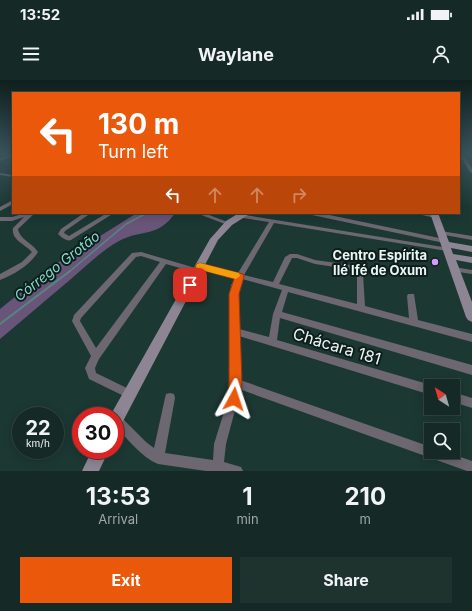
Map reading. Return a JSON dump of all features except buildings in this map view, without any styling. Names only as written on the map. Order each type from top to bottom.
[{"type":"street","points":[[0,174],[12,176]]},
{"type":"street","points":[[0,209],[12,203]]},
{"type":"street","points":[[0,219],[23,217],[30,214]]},
{"type":"street","points":[[0,277],[25,263],[35,252],[34,249],[21,240],[15,233],[15,229],[31,214]]},
{"type":"street","points":[[87,214],[63,230],[61,234],[69,239],[109,214]]},
{"type":"street","points":[[202,214],[227,223]]},
{"type":"street","points":[[123,407],[214,239],[227,223],[243,214],[272,222],[472,249]]},
{"type":"street","points":[[322,214],[332,215],[445,245],[472,260]]},
{"type":"street","points":[[435,214],[472,317]]},
{"type":"street","points":[[218,467],[220,444],[234,399],[236,383],[234,294],[239,277],[272,222]]},
{"type":"street","points":[[445,245],[472,238]]},
{"type":"street","points":[[96,356],[76,321],[77,317],[134,255],[141,254],[198,269],[275,285],[472,338]]},
{"type":"street","points":[[275,285],[287,259],[290,256],[297,256],[315,262],[351,267],[360,274],[361,308]]},
{"type":"street","points":[[130,394],[92,376],[90,368],[96,356],[165,261]]},
{"type":"street","points":[[454,269],[472,272]]},
{"type":"street","points":[[272,342],[278,314],[286,288]]},
{"type":"street","points":[[411,296],[414,323]]},
{"type":"street","name":"Chácara 181","points":[[278,314],[472,370]]},
{"type":"street","name":"Chácara 181","points":[[234,331],[424,388]]},
{"type":"street","points":[[236,383],[472,467]]},
{"type":"street","points":[[158,458],[170,398]]},
{"type":"street","points":[[460,399],[472,403]]},
{"type":"street","points":[[124,429],[142,446],[158,458],[237,471]]},
{"type":"street","points":[[90,471],[96,459]]},
{"type":"shaded area","points":[[135,214],[174,214],[169,221],[156,230],[127,237],[106,249],[0,339],[0,309],[57,263]]},
{"type":"waterway","name":"Córrego Grotão","points":[[69,272],[126,224],[145,214]]},
{"type":"waterway","name":"Córrego Grotão","points":[[0,324],[70,271]]},
{"type":"slow traffic","points":[[200,266],[236,276]]},
{"type":"place","name":"Centro Espírita Ilé Ifé de Oxum","points":[[435,262]]},
{"type":"route","points":[[190,285],[200,266],[239,277],[234,294],[236,383],[234,399]]}]
